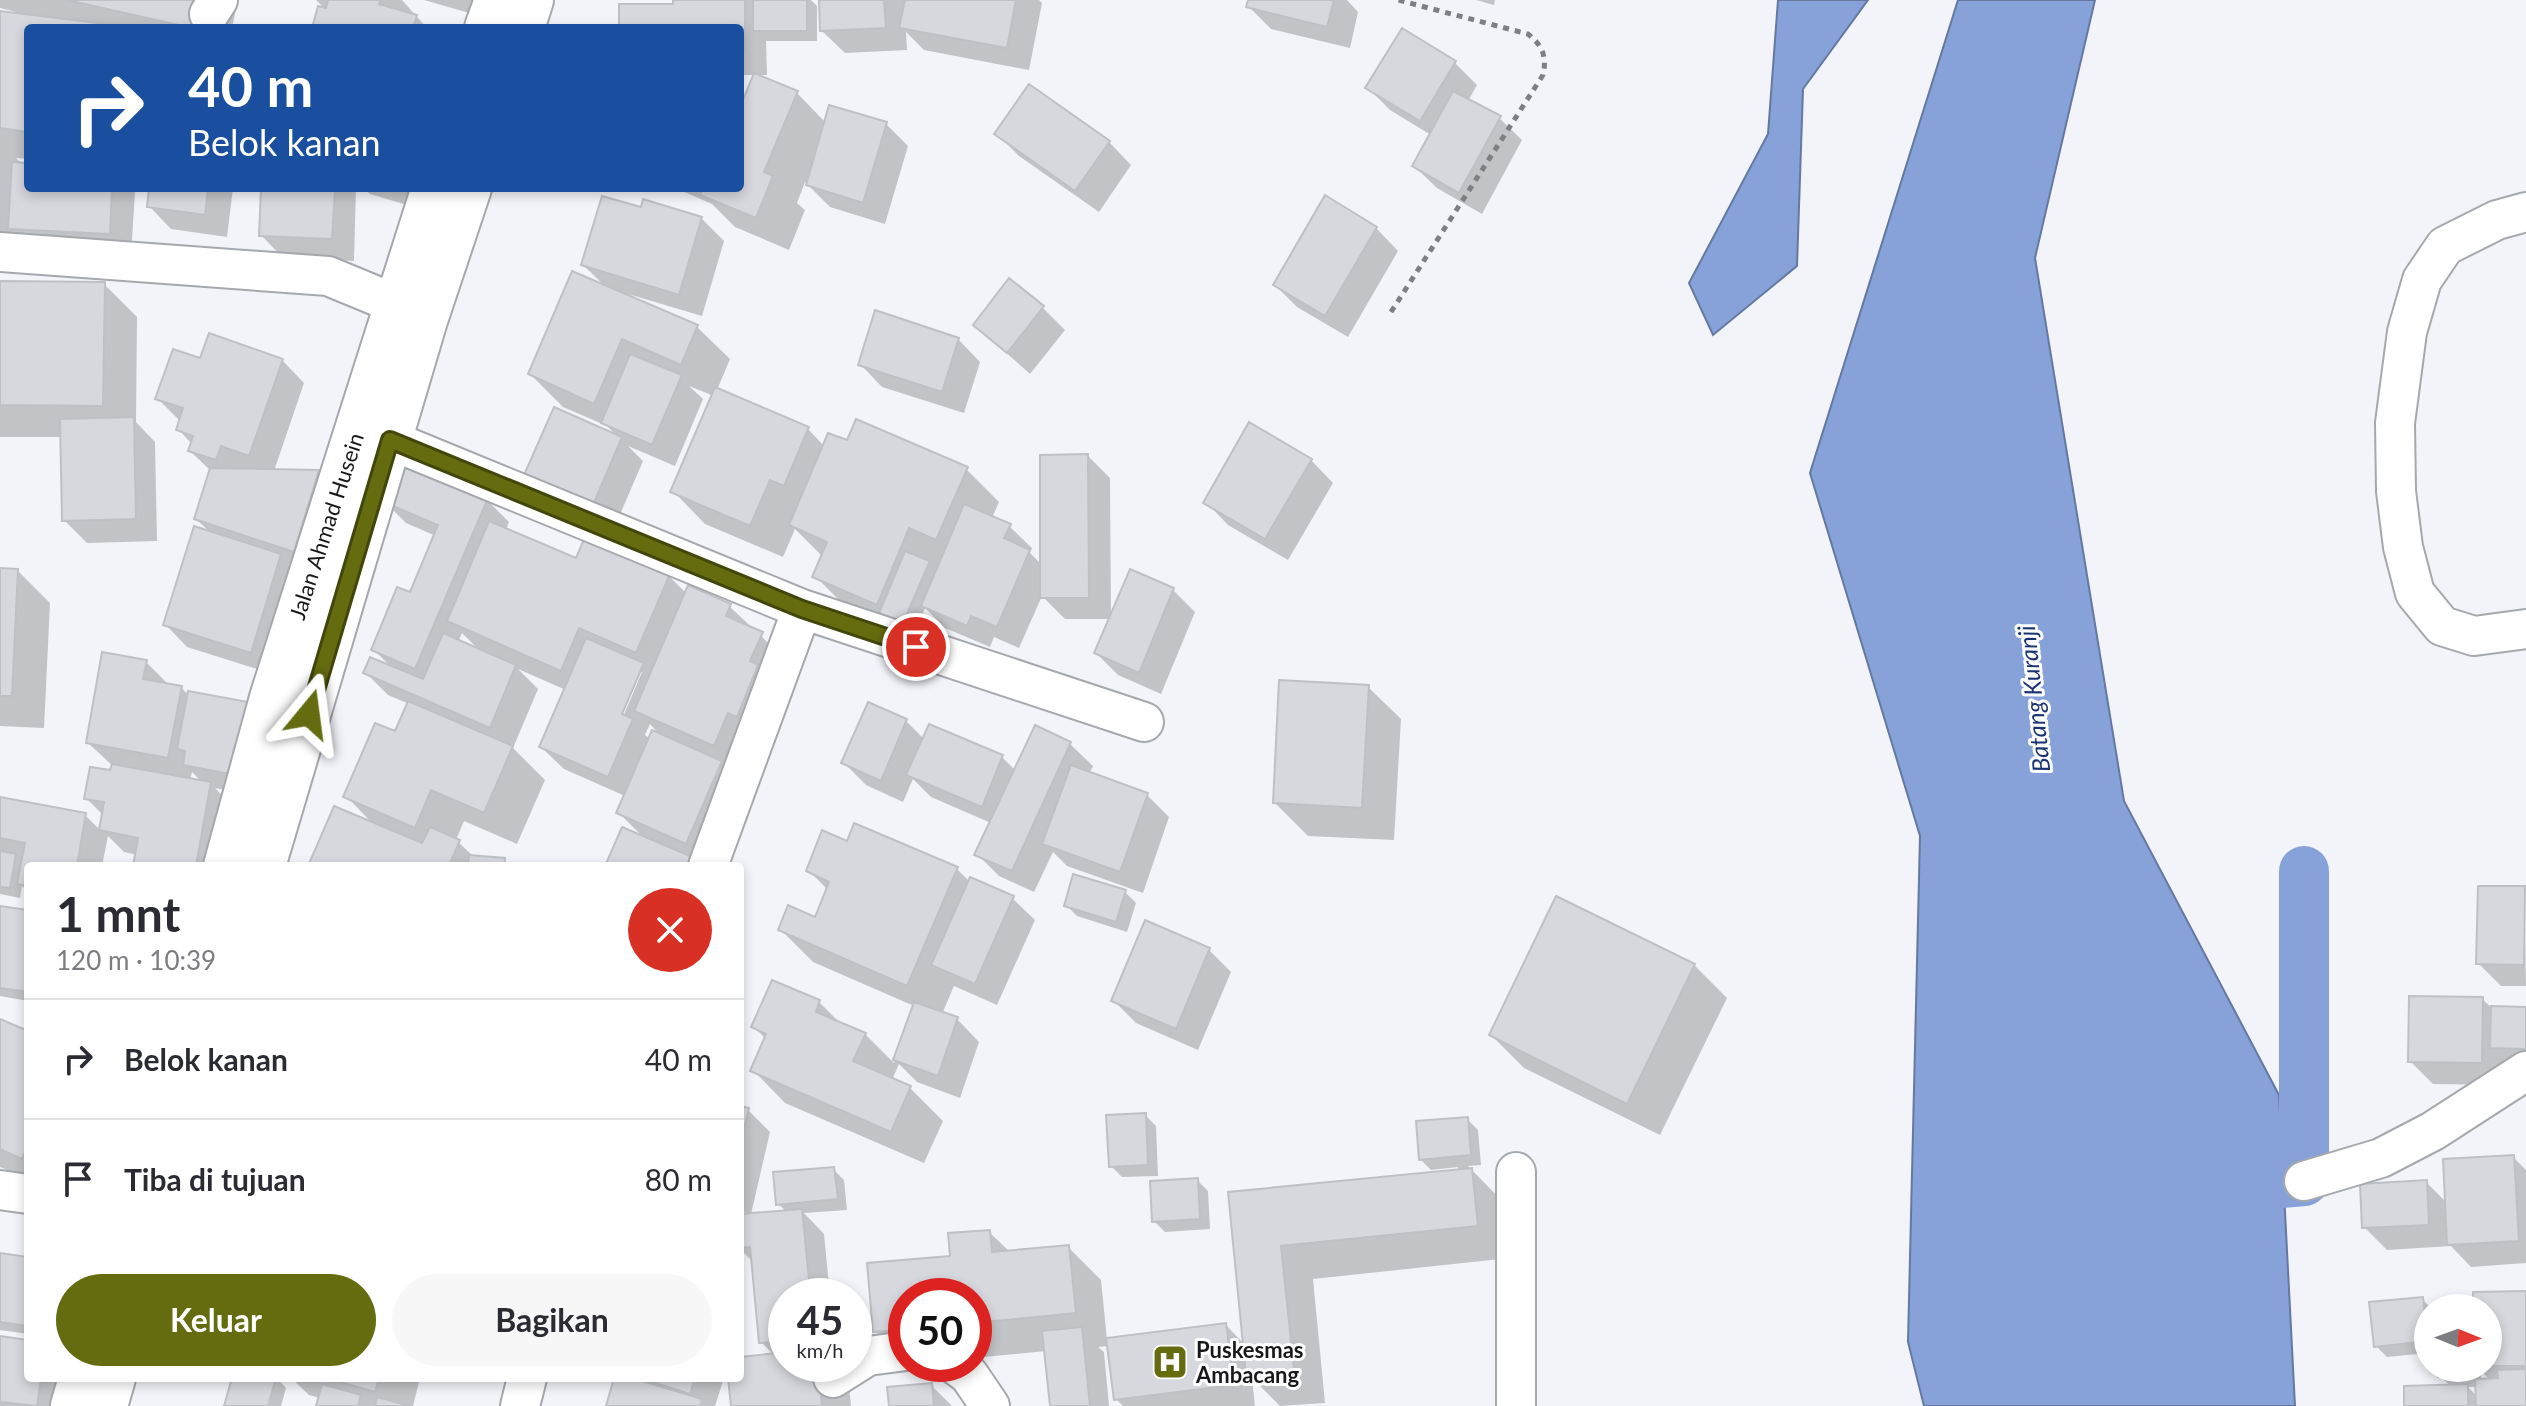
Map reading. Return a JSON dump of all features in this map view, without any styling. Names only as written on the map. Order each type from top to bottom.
[{"type":"main road","points":[[488,24],[497,0]]},
{"type":"main road","points":[[523,24],[531,0]]},
{"type":"main road","name":"Jalan Ahmad Husein","points":[[227,862],[272,698],[433,192]]},
{"type":"main road","name":"Jalan Ahmad Husein","points":[[264,862],[425,320],[468,192]]},
{"type":"main road","points":[[73,1406],[80,1382]]},
{"type":"main road","points":[[105,1406],[112,1382]]},
{"type":"street","points":[[2526,212],[2497,220],[2445,246],[2422,280],[2407,332],[2395,423],[2396,491],[2403,547],[2415,593],[2442,626],[2474,636],[2526,629]]},
{"type":"street","points":[[0,252],[328,276],[396,304]]},
{"type":"street","points":[[390,440],[802,609],[1144,722]]},
{"type":"street","points":[[709,862],[802,609]]},
{"type":"street","points":[[2304,1181],[2381,1158],[2433,1131],[2526,1071]]},
{"type":"street","points":[[1516,1172],[1516,1406]]},
{"type":"street","points":[[0,1190],[24,1193]]},
{"type":"street","points":[[520,1406],[526,1382]]},
{"type":"street","points":[[974,1382],[990,1406]]},
{"type":"path","points":[[1391,312],[1543,75],[1545,63],[1538,42],[1528,34],[1398,0]]},
{"type":"water","points":[[1778,0],[1868,0],[1803,89],[1797,266],[1713,335],[1689,283],[1768,134]]},
{"type":"water","name":"Batang Kuranji","points":[[1958,0],[2095,0],[2035,258],[2124,801],[2279,1095],[2295,1406],[1924,1406],[1908,1342],[1920,836],[1810,473]]},
{"type":"building","points":[[67,0],[198,0],[193,24],[174,24]]},
{"type":"building","points":[[328,0],[381,0],[379,4],[417,15],[414,24],[313,24],[318,6],[326,8]]},
{"type":"building","points":[[673,0],[745,0],[745,53],[744,24],[619,24],[619,4],[673,4]]},
{"type":"building","points":[[753,0],[807,0],[807,31],[753,31]]},
{"type":"building","points":[[819,0],[884,0],[886,28],[820,31]]},
{"type":"building","points":[[905,0],[1016,0],[1007,48],[899,28]]},
{"type":"building","points":[[1248,0],[1334,0],[1327,27],[1246,7]]},
{"type":"building","points":[[0,11],[106,24],[24,24],[24,131],[0,128]]},
{"type":"building","points":[[1402,28],[1456,61],[1420,121],[1365,88]]},
{"type":"building","points":[[754,73],[798,91],[764,172],[773,176],[756,218],[700,195],[701,192],[744,192],[744,97]]},
{"type":"building","points":[[1029,84],[1110,141],[1075,191],[994,134]]},
{"type":"building","points":[[1453,91],[1501,116],[1459,193],[1412,166]]},
{"type":"building","points":[[829,105],[887,122],[863,203],[806,185]]},
{"type":"building","points":[[12,162],[24,163],[24,192],[112,192],[110,234],[8,229]]},
{"type":"building","points":[[149,192],[208,192],[205,215],[147,207]]},
{"type":"building","points":[[261,192],[335,192],[332,239],[259,236]]},
{"type":"building","points":[[1325,195],[1377,227],[1325,316],[1273,285]]},
{"type":"building","points":[[602,196],[641,207],[643,199],[702,217],[679,295],[581,265]]},
{"type":"building","points":[[572,271],[698,325],[681,365],[622,339],[594,404],[528,374]]},
{"type":"building","points":[[1009,278],[1044,306],[1007,353],[973,325]]},
{"type":"building","points":[[0,281],[105,282],[103,406],[0,405]]},
{"type":"building","points":[[875,310],[959,338],[942,392],[858,365]]},
{"type":"building","points":[[209,333],[283,359],[249,456],[221,446],[216,460],[188,451],[193,436],[176,430],[183,408],[155,399],[173,349],[200,358]]},
{"type":"building","points":[[630,354],[682,375],[652,445],[601,423]]},
{"type":"building","points":[[715,387],[809,427],[784,486],[770,480],[750,526],[670,492]]},
{"type":"building","points":[[554,407],[622,437],[593,505],[524,475]]},
{"type":"building","points":[[134,417],[136,519],[62,521],[60,419]]},
{"type":"building","points":[[856,419],[968,467],[936,540],[909,528],[877,605],[812,577],[827,542],[789,525],[828,433],[847,440]]},
{"type":"building","points":[[1249,422],[1312,459],[1265,539],[1203,503]]},
{"type":"building","points":[[1088,454],[1089,598],[1040,598],[1040,455]]},
{"type":"building","points":[[399,460],[488,498],[415,669],[371,650],[397,587],[410,592],[438,525],[381,501]]},
{"type":"building","points":[[210,468],[319,470],[294,552],[194,519]]},
{"type":"building","points":[[964,504],[1011,524],[1004,538],[1030,550],[997,627],[971,616],[967,626],[921,606]]},
{"type":"building","points":[[489,521],[576,558],[585,537],[670,574],[636,653],[579,628],[561,671],[447,621]]},
{"type":"building","points":[[194,526],[281,554],[251,653],[163,625]]},
{"type":"building","points":[[905,551],[930,561],[903,623],[879,613]]},
{"type":"building","points":[[0,568],[18,569],[12,696],[0,696]]},
{"type":"building","points":[[1130,569],[1174,588],[1139,673],[1094,653]]},
{"type":"building","points":[[688,585],[731,604],[726,616],[763,632],[750,661],[758,665],[737,717],[728,713],[714,746],[634,711]]},
{"type":"building","points":[[443,633],[516,665],[490,728],[363,673],[370,657],[423,679]]},
{"type":"building","points":[[586,638],[644,663],[622,714],[633,719],[608,777],[539,747]]},
{"type":"building","points":[[102,652],[147,660],[143,679],[182,686],[168,758],[86,743]]},
{"type":"building","points":[[1279,680],[1369,685],[1362,808],[1273,803]]},
{"type":"building","points":[[188,691],[248,702],[235,775],[183,765],[185,751],[177,749]]},
{"type":"building","points":[[408,701],[513,746],[484,813],[431,790],[415,828],[343,797],[375,723],[395,731]]},
{"type":"building","points":[[868,702],[907,719],[881,781],[841,763]]},
{"type":"building","points":[[929,724],[1003,755],[982,807],[906,775]]},
{"type":"building","points":[[1035,725],[1071,742],[1012,871],[974,855]]},
{"type":"building","points":[[652,730],[722,761],[686,844],[616,813]]},
{"type":"building","points":[[112,764],[211,782],[197,862],[134,862],[138,838],[99,830],[104,802],[84,799],[90,767],[110,770]]},
{"type":"building","points":[[1071,765],[1148,793],[1120,872],[1042,844]]},
{"type":"building","points":[[0,797],[86,813],[78,862],[24,862],[24,885],[17,884],[25,843],[0,838]]},
{"type":"building","points":[[334,806],[422,843],[430,827],[460,840],[451,862],[310,862]]},
{"type":"building","points":[[854,823],[958,867],[907,986],[778,930],[788,905],[815,917],[829,882],[806,871],[822,830],[847,841]]},
{"type":"building","points":[[622,827],[697,859],[696,862],[607,862]]},
{"type":"building","points":[[0,851],[16,854],[10,888],[0,887]]},
{"type":"building","points":[[469,855],[505,858],[504,862],[468,862]]},
{"type":"building","points":[[1073,874],[1126,890],[1116,922],[1064,906]]},
{"type":"building","points":[[970,877],[1014,896],[975,984],[931,965]]},
{"type":"building","points":[[2478,886],[2525,886],[2524,965],[2476,964]]},
{"type":"building","points":[[1556,896],[1695,964],[1627,1104],[1489,1035]]},
{"type":"building","points":[[0,906],[24,909],[24,991],[0,988]]},
{"type":"building","points":[[1145,920],[1210,948],[1176,1029],[1111,1001]]},
{"type":"building","points":[[772,980],[820,1000],[816,1012],[866,1033],[853,1061],[911,1086],[891,1132],[750,1071],[766,1034],[751,1027]]},
{"type":"building","points":[[2409,996],[2483,997],[2482,1063],[2408,1062]]},
{"type":"building","points":[[914,1002],[958,1017],[938,1076],[893,1060]]},
{"type":"building","points":[[2491,1006],[2526,1007],[2526,1049],[2490,1048]]},
{"type":"building","points":[[0,1019],[24,1029],[24,1154],[22,1159],[0,1149]]},
{"type":"building","points":[[744,1107],[749,1108],[744,1129]]},
{"type":"building","points":[[1146,1113],[1148,1165],[1109,1167],[1106,1115]]},
{"type":"building","points":[[1468,1117],[1471,1155],[1419,1160],[1416,1121]]},
{"type":"building","points":[[2514,1155],[2519,1241],[2447,1245],[2443,1159]]},
{"type":"building","points":[[834,1167],[838,1199],[776,1205],[773,1172]]},
{"type":"building","points":[[1472,1168],[1478,1226],[1281,1246],[1294,1370],[1246,1375],[1228,1192]]},
{"type":"building","points":[[1198,1178],[1200,1219],[1152,1222],[1150,1181]]},
{"type":"building","points":[[2427,1180],[2429,1225],[2362,1228],[2360,1184]]},
{"type":"building","points":[[802,1209],[809,1278],[768,1278],[768,1342],[759,1343],[750,1247],[744,1248],[744,1214]]},
{"type":"building","points":[[990,1230],[992,1252],[1069,1245],[1076,1313],[992,1321],[992,1278],[888,1278],[888,1331],[873,1332],[872,1278],[868,1278],[867,1263],[950,1256],[948,1233]]},
{"type":"building","points":[[0,1253],[24,1256],[24,1325],[0,1322]]},
{"type":"building","points":[[2526,1291],[2526,1366],[2502,1366],[2502,1294],[2473,1292]]},
{"type":"building","points":[[2414,1298],[2414,1343],[2374,1347],[2369,1302]]},
{"type":"building","name":"Puskesmas Ambacang","points":[[1226,1323],[1234,1385],[1114,1400],[1106,1338]]},
{"type":"building","points":[[1082,1327],[1090,1406],[1050,1406],[1042,1331]]},
{"type":"building","points":[[0,1336],[24,1339],[24,1382],[40,1382],[37,1406],[0,1402]]},
{"type":"building","points":[[768,1354],[768,1382],[820,1382],[822,1406],[731,1406],[728,1382],[744,1382],[744,1357]]},
{"type":"building","points":[[2526,1369],[2526,1406],[2476,1406],[2475,1382],[2502,1382],[2502,1370]]},
{"type":"building","points":[[231,1382],[275,1382],[268,1406],[224,1406]]},
{"type":"building","points":[[340,1382],[378,1382],[375,1392]]},
{"type":"building","points":[[613,1382],[645,1382],[702,1399],[700,1406],[606,1406]]},
{"type":"building","points":[[652,1382],[694,1382],[690,1394]]},
{"type":"building","points":[[932,1383],[934,1406],[889,1406],[887,1387]]},
{"type":"building","points":[[322,1384],[361,1395],[358,1406],[316,1406]]},
{"type":"building","points":[[2468,1384],[2468,1406],[2404,1406],[2404,1386]]},
{"type":"building","points":[[377,1397],[410,1406],[375,1406]]},
{"type":"waterway","points":[[2215,1189],[2304,1181],[2304,871]]},
{"type":"place","name":"Puskesmas Ambacang","points":[[1170,1362]]},
{"type":"route","points":[[309,714],[390,440],[802,609],[916,647]]}]
